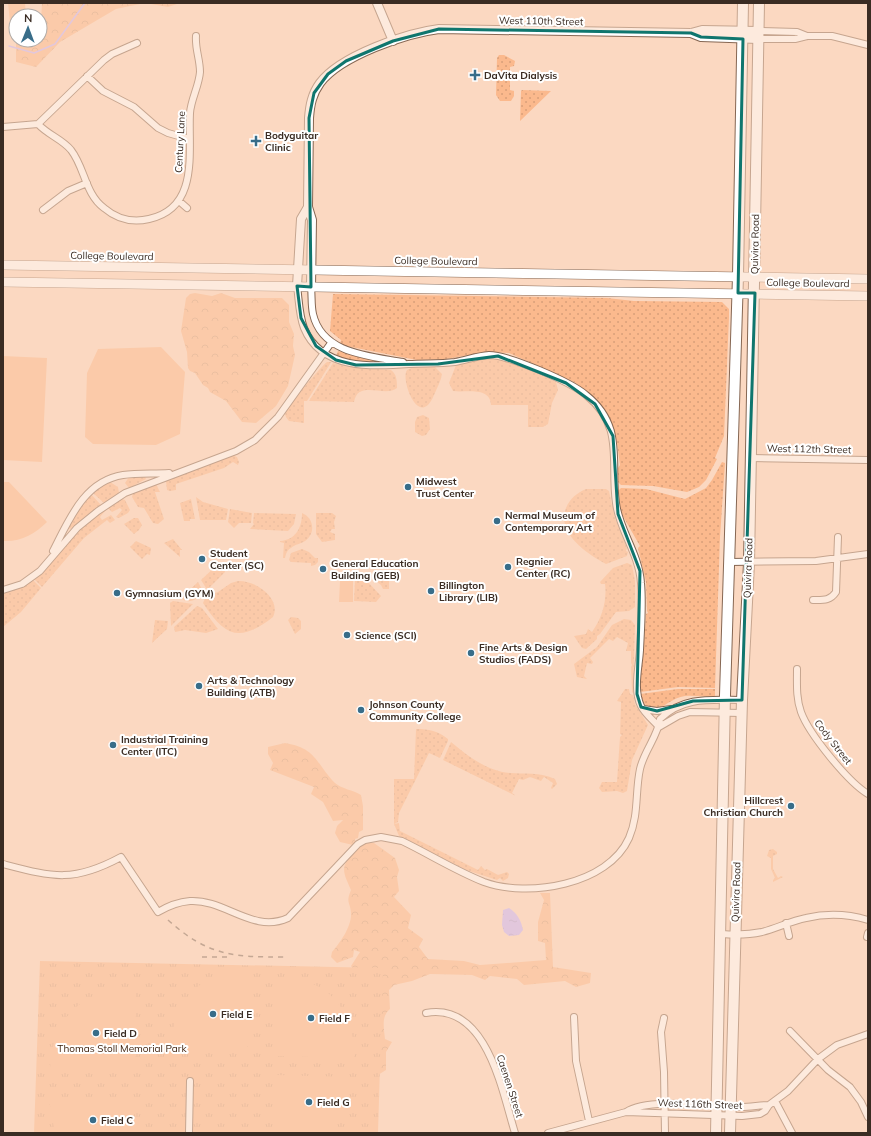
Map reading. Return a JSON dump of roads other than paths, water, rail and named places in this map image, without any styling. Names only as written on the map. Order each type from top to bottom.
[{"type":"main road","name":"Quivira Road","points":[[716,1133],[722,934],[725,700],[738,293],[743,3]]},
{"type":"main road","name":"Quivira Road","points":[[730,1133],[742,700],[749,563],[759,3]]},
{"type":"main road","name":"College Boulevard","points":[[3,265],[868,279]]},
{"type":"main road","name":"College Boulevard","points":[[3,282],[868,296]]},
{"type":"street","points":[[377,3],[393,41]]},
{"type":"street","name":"West 110th Street","points":[[308,207],[308,118],[310,104],[316,90],[328,74],[336,67],[393,41],[423,31],[439,29],[691,33],[702,30],[795,39],[807,36],[844,38],[868,44]]},
{"type":"street","name":"Century Lane","points":[[38,124],[46,133],[60,140],[72,151],[80,164],[92,195],[102,207],[113,215],[128,220],[143,220],[156,217],[169,210],[179,200],[188,180],[190,111],[200,75],[195,46],[196,36]]},
{"type":"street","points":[[3,126],[38,124],[112,54],[137,43]]},
{"type":"street","points":[[88,76],[103,91],[134,107],[158,128],[168,133],[189,139]]},
{"type":"street","points":[[43,210],[68,191],[87,183]]},
{"type":"street","points":[[179,200],[187,208]]},
{"type":"street","points":[[308,207],[301,218],[297,286],[304,329],[316,346],[325,354],[341,361],[356,365],[388,366],[438,364],[489,355],[506,358],[578,389],[602,412],[612,436],[615,449],[615,487],[618,514],[640,571],[641,633],[637,694],[643,709],[659,727]]},
{"type":"street","points":[[308,207],[312,220],[312,305],[315,322],[324,336],[331,343],[360,353],[412,364]]},
{"type":"street","points":[[3,590],[22,584],[40,571],[67,538],[98,511],[130,491],[236,452],[255,440],[271,425],[325,354],[331,343]]},
{"type":"street","name":"West 112th Street","points":[[750,458],[868,460]]},
{"type":"street","points":[[47,563],[71,514],[86,494],[95,487],[122,475],[179,472]]},
{"type":"street","points":[[813,600],[826,600],[832,597],[836,592],[838,537]]},
{"type":"street","points":[[729,562],[800,562],[838,559],[868,554]]},
{"type":"street","name":"Cody Street","points":[[797,669],[798,699],[805,722],[849,779],[868,794]]},
{"type":"street","points":[[643,709],[657,711],[693,701],[742,700]]},
{"type":"street","points":[[3,864],[46,875],[72,876],[97,870],[121,857],[158,912],[172,904],[198,901],[214,905],[257,922],[266,924],[280,922],[288,918],[352,849],[366,840],[373,838],[390,837],[402,841],[483,881],[499,886],[515,888],[556,885],[587,877],[600,870],[621,851],[634,827],[637,814],[638,780],[641,767],[659,727],[660,718],[672,708]]},
{"type":"street","points":[[659,727],[678,716],[690,712],[742,713]]},
{"type":"street","points":[[722,934],[735,935],[762,932],[786,924],[823,915],[851,916],[868,920]]},
{"type":"street","points":[[786,924],[789,936]]},
{"type":"street","name":"Caenen Street","points":[[426,1013],[443,1012],[455,1016],[466,1024],[485,1044],[495,1067],[515,1133]]},
{"type":"street","points":[[574,1017],[576,1061],[589,1121]]},
{"type":"street","points":[[664,1018],[661,1032],[665,1133]]},
{"type":"street","points":[[790,1031],[818,1059],[850,1087],[861,1102],[868,1117]]},
{"type":"street","name":"West 116th Street","points":[[626,1112],[633,1107],[664,1105],[731,1111],[769,1105],[788,1091],[818,1059],[837,1045],[868,1034]]},
{"type":"street","points":[[189,1133],[190,1081]]},
{"type":"street","points":[[775,1101],[792,1133]]},
{"type":"street","name":"West 116th Street","points":[[551,1133],[589,1121],[626,1112],[717,1110]]},
{"type":"water","points":[[509,908],[518,917],[521,923],[523,930],[519,935],[509,936],[504,932],[502,925],[503,910]]},
{"type":"waterway","points":[[48,47],[55,44],[85,3]]},
{"type":"waterway","points":[[16,48],[34,53],[46,48]]},
{"type":"railway","points":[[168,920],[182,932],[209,948],[236,955],[285,957]]},
{"type":"railway","points":[[202,957],[227,957]]},
{"type":"place","name":"DaVita Dialysis","points":[[475,75]]},
{"type":"place","name":"Bodyguitar Clinic","points":[[256,141]]},
{"type":"place","name":"Midwest Trust Center","points":[[408,487]]},
{"type":"place","name":"Nermal Museum of Contemporary Art","points":[[497,521]]},
{"type":"place","name":"Student Center (SC)","points":[[202,559]]},
{"type":"place","name":"Regnier Center (RC)","points":[[508,567]]},
{"type":"place","name":"General Education Building (GEB)","points":[[323,569]]},
{"type":"place","name":"Billington Library (LIB)","points":[[431,591]]},
{"type":"place","name":"Gymnasium (GYM)","points":[[117,593]]},
{"type":"place","name":"Science (SCI)","points":[[347,635]]},
{"type":"place","name":"Fine Arts & Design Studios (FADS)","points":[[471,653]]},
{"type":"place","name":"Arts & Technology Building (ATB)","points":[[199,686]]},
{"type":"place","name":"Johnson County Community College","points":[[361,710]]},
{"type":"place","name":"Industrial Training Center (ITC)","points":[[113,745]]},
{"type":"place","name":"Hillcrest Christian Church","points":[[791,806]]},
{"type":"place","name":"Field E","points":[[213,1014]]},
{"type":"place","name":"Field F","points":[[311,1018]]},
{"type":"place","name":"Field D","points":[[96,1033]]},
{"type":"place","name":"Field G","points":[[309,1102]]},
{"type":"place","name":"Field C","points":[[93,1120]]},
{"type":"park label","name":"Thomas Stoll Memorial Park","points":[[122,1048]]}]
